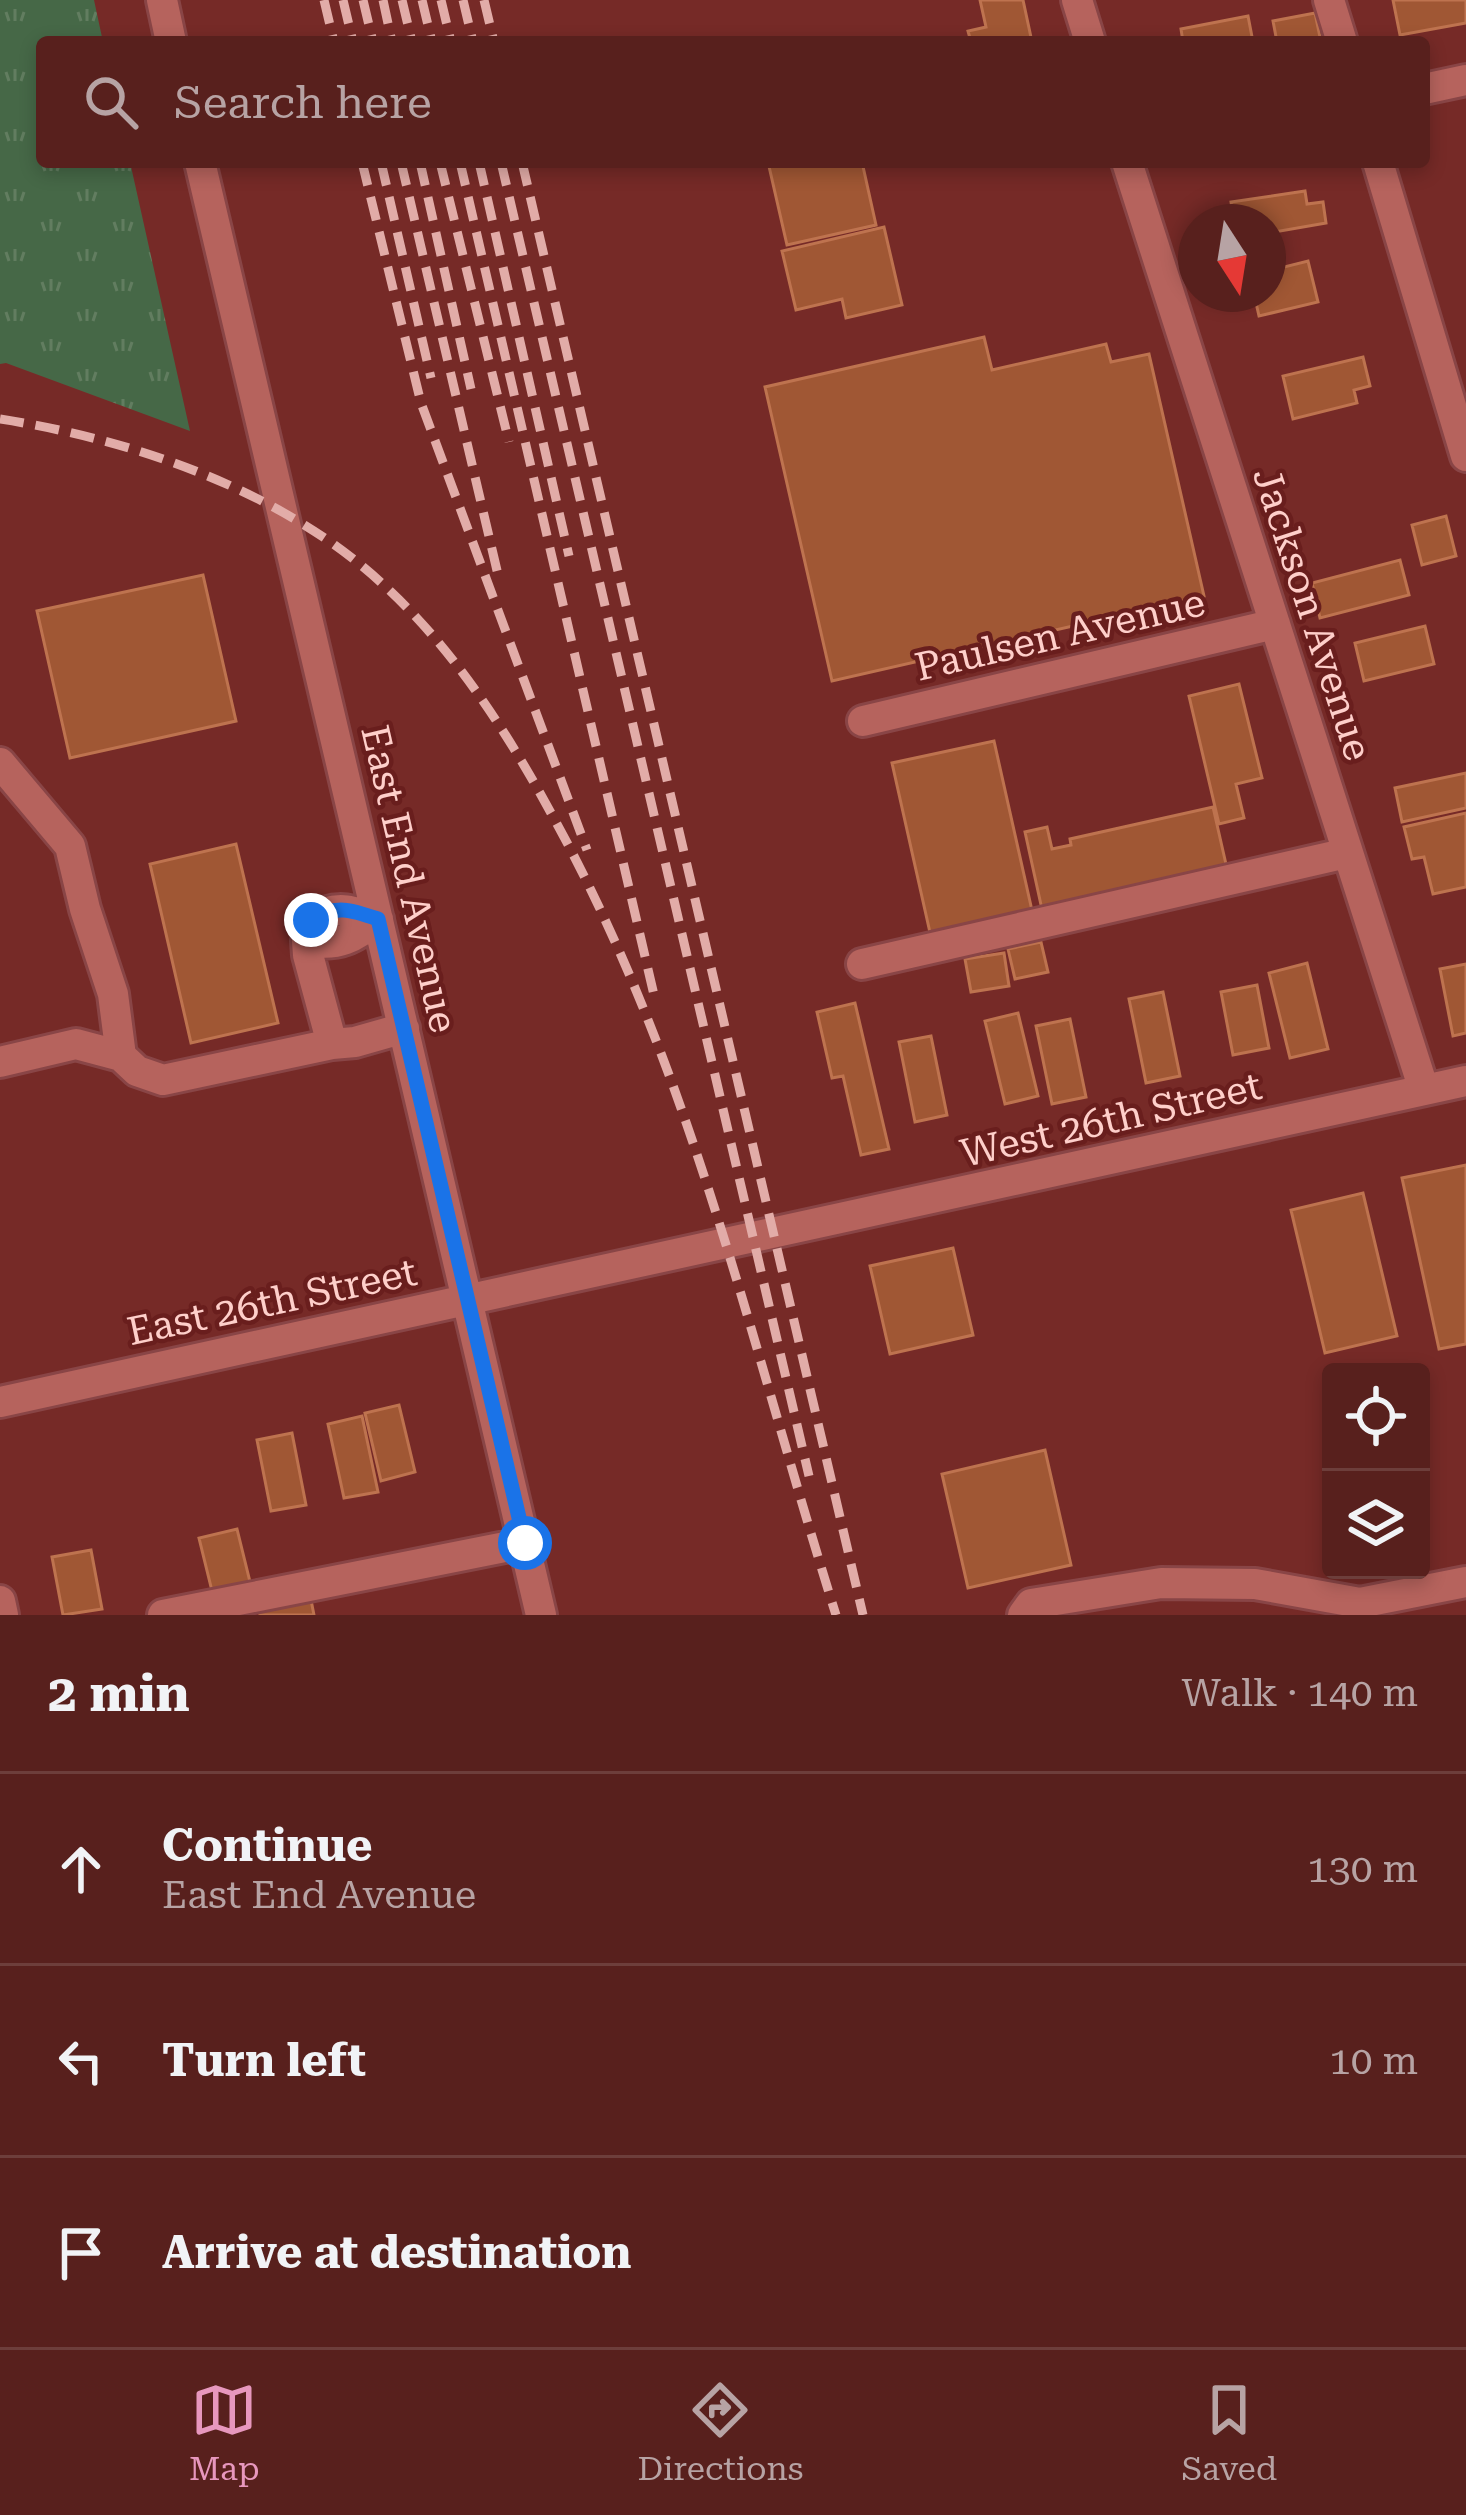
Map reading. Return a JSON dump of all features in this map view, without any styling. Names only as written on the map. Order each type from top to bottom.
[{"type":"street","points":[[161,0],[170,36]]},
{"type":"street","points":[[1077,0],[1088,36]]},
{"type":"street","points":[[1329,0],[1340,36]]},
{"type":"street","points":[[1430,88],[1466,80]]},
{"type":"street","name":"East End Avenue","points":[[201,168],[542,1615]]},
{"type":"street","name":"Jackson Avenue","points":[[1129,168],[1424,1090]]},
{"type":"street","points":[[1380,168],[1466,456]]},
{"type":"street","name":"Paulsen Avenue","points":[[863,721],[1275,625]]},
{"type":"street","points":[[0,763],[70,847],[113,994],[121,1056]]},
{"type":"street","points":[[862,964],[1347,853]]},
{"type":"street","points":[[332,1044],[307,941],[334,946],[378,919]]},
{"type":"street","points":[[0,1062],[76,1044],[121,1056],[137,1071],[163,1080],[404,1028]]},
{"type":"street","name":"West 26th Street","points":[[773,1235],[1466,1081]]},
{"type":"street","name":"East 26th Street","points":[[0,1402],[773,1235]]},
{"type":"street","points":[[163,1615],[525,1543]]},
{"type":"street","points":[[1023,1615],[1031,1604],[1161,1583],[1255,1584],[1360,1603],[1466,1582]]},
{"type":"street","points":[[0,1601],[3,1615]]},
{"type":"green space","points":[[0,0],[94,0],[102,36],[36,36],[36,168],[131,168],[190,431],[0,364]]},
{"type":"building","points":[[980,0],[1023,0],[1031,36],[969,36],[968,31],[986,27]]},
{"type":"building","points":[[1393,0],[1466,0],[1466,23],[1400,35]]},
{"type":"building","points":[[1315,13],[1320,36],[1276,36],[1273,21]]},
{"type":"building","points":[[1248,16],[1252,36],[1182,36],[1181,29]]},
{"type":"building","points":[[769,168],[863,168],[876,225],[787,245]]},
{"type":"building","points":[[1305,191],[1307,204],[1323,202],[1326,223],[1286,230],[1286,204],[1231,202]]},
{"type":"building","points":[[884,227],[902,305],[846,318],[842,299],[796,310],[782,251]]},
{"type":"building","points":[[1308,261],[1318,302],[1286,310],[1286,266]]},
{"type":"building","points":[[984,337],[992,370],[1106,344],[1111,362],[1149,354],[1204,596],[832,681],[765,387]]},
{"type":"building","points":[[1363,357],[1370,386],[1354,390],[1357,403],[1293,419],[1283,376]]},
{"type":"building","points":[[1446,516],[1456,556],[1422,565],[1412,525]]},
{"type":"building","points":[[1400,560],[1409,595],[1320,618],[1312,583]]},
{"type":"building","points":[[203,575],[236,721],[70,758],[37,611]]},
{"type":"building","points":[[1425,626],[1434,664],[1364,681],[1355,643]]},
{"type":"building","points":[[1239,684],[1262,778],[1236,784],[1244,818],[1219,824],[1189,696]]},
{"type":"building","points":[[994,741],[1033,915],[931,937],[892,763]]},
{"type":"building","points":[[1466,773],[1466,808],[1402,822],[1395,788]]},
{"type":"building","points":[[1213,807],[1228,873],[1043,914],[1025,832],[1047,827],[1052,849],[1071,845],[1070,839]]},
{"type":"building","points":[[1466,813],[1466,887],[1433,894],[1424,857],[1412,859],[1404,827]]},
{"type":"building","points":[[236,844],[278,1023],[191,1043],[150,864]]},
{"type":"building","points":[[1041,942],[1048,972],[1015,979],[1008,949]]},
{"type":"building","points":[[1004,953],[1009,986],[971,992],[965,959]]},
{"type":"building","points":[[1307,963],[1328,1049],[1290,1058],[1269,973]]},
{"type":"building","points":[[1466,964],[1466,1033],[1453,1036],[1440,969]]},
{"type":"building","points":[[1257,985],[1269,1048],[1233,1055],[1221,992]]},
{"type":"building","points":[[1163,992],[1180,1076],[1146,1083],[1129,999]]},
{"type":"building","points":[[855,1003],[889,1149],[861,1155],[843,1076],[832,1078],[817,1012]]},
{"type":"building","points":[[1018,1013],[1038,1096],[1005,1104],[985,1021]]},
{"type":"building","points":[[1070,1019],[1086,1097],[1052,1104],[1036,1026]]},
{"type":"building","points":[[931,1036],[947,1115],[915,1122],[899,1042]]},
{"type":"building","points":[[1466,1165],[1466,1344],[1439,1349],[1402,1178]]},
{"type":"building","points":[[1363,1193],[1397,1336],[1325,1353],[1291,1210]]},
{"type":"building","points":[[953,1248],[973,1335],[890,1354],[870,1266]]},
{"type":"building","points":[[399,1405],[415,1472],[381,1481],[365,1413]]},
{"type":"building","points":[[362,1416],[378,1492],[344,1498],[328,1424]]},
{"type":"building","points":[[292,1433],[306,1505],[271,1511],[257,1440]]},
{"type":"building","points":[[1045,1450],[1071,1565],[968,1588],[942,1474]]},
{"type":"building","points":[[237,1529],[250,1582],[212,1591],[199,1538]]},
{"type":"building","points":[[91,1550],[102,1609],[63,1615],[52,1557]]},
{"type":"building","points":[[311,1600],[314,1615],[260,1615],[259,1610]]},
{"type":"railway","points":[[324,0],[333,36]]},
{"type":"railway","points":[[343,0],[352,36]]},
{"type":"railway","points":[[363,0],[372,36]]},
{"type":"railway","points":[[383,0],[391,36]]},
{"type":"railway","points":[[402,0],[411,36]]},
{"type":"railway","points":[[422,0],[431,36]]},
{"type":"railway","points":[[441,0],[450,36]]},
{"type":"railway","points":[[463,0],[472,36]]},
{"type":"railway","points":[[484,0],[493,36]]},
{"type":"railway","points":[[363,168],[421,403],[587,850]]},
{"type":"railway","points":[[382,168],[431,378]]},
{"type":"railway","points":[[402,168],[499,579]]},
{"type":"railway","points":[[421,168],[471,389]]},
{"type":"railway","points":[[441,168],[509,442]]},
{"type":"railway","points":[[461,168],[654,995]]},
{"type":"railway","points":[[480,168],[569,556]]},
{"type":"railway","points":[[502,168],[809,1476]]},
{"type":"railway","points":[[523,168],[863,1615]]},
{"type":"railway","points":[[0,419],[86,436],[172,462],[292,518],[329,541],[397,598],[482,700],[551,813],[643,1008],[714,1207],[836,1615]]},
{"type":"route","points":[[311,920],[326,910],[348,908],[378,919],[525,1543]]}]
